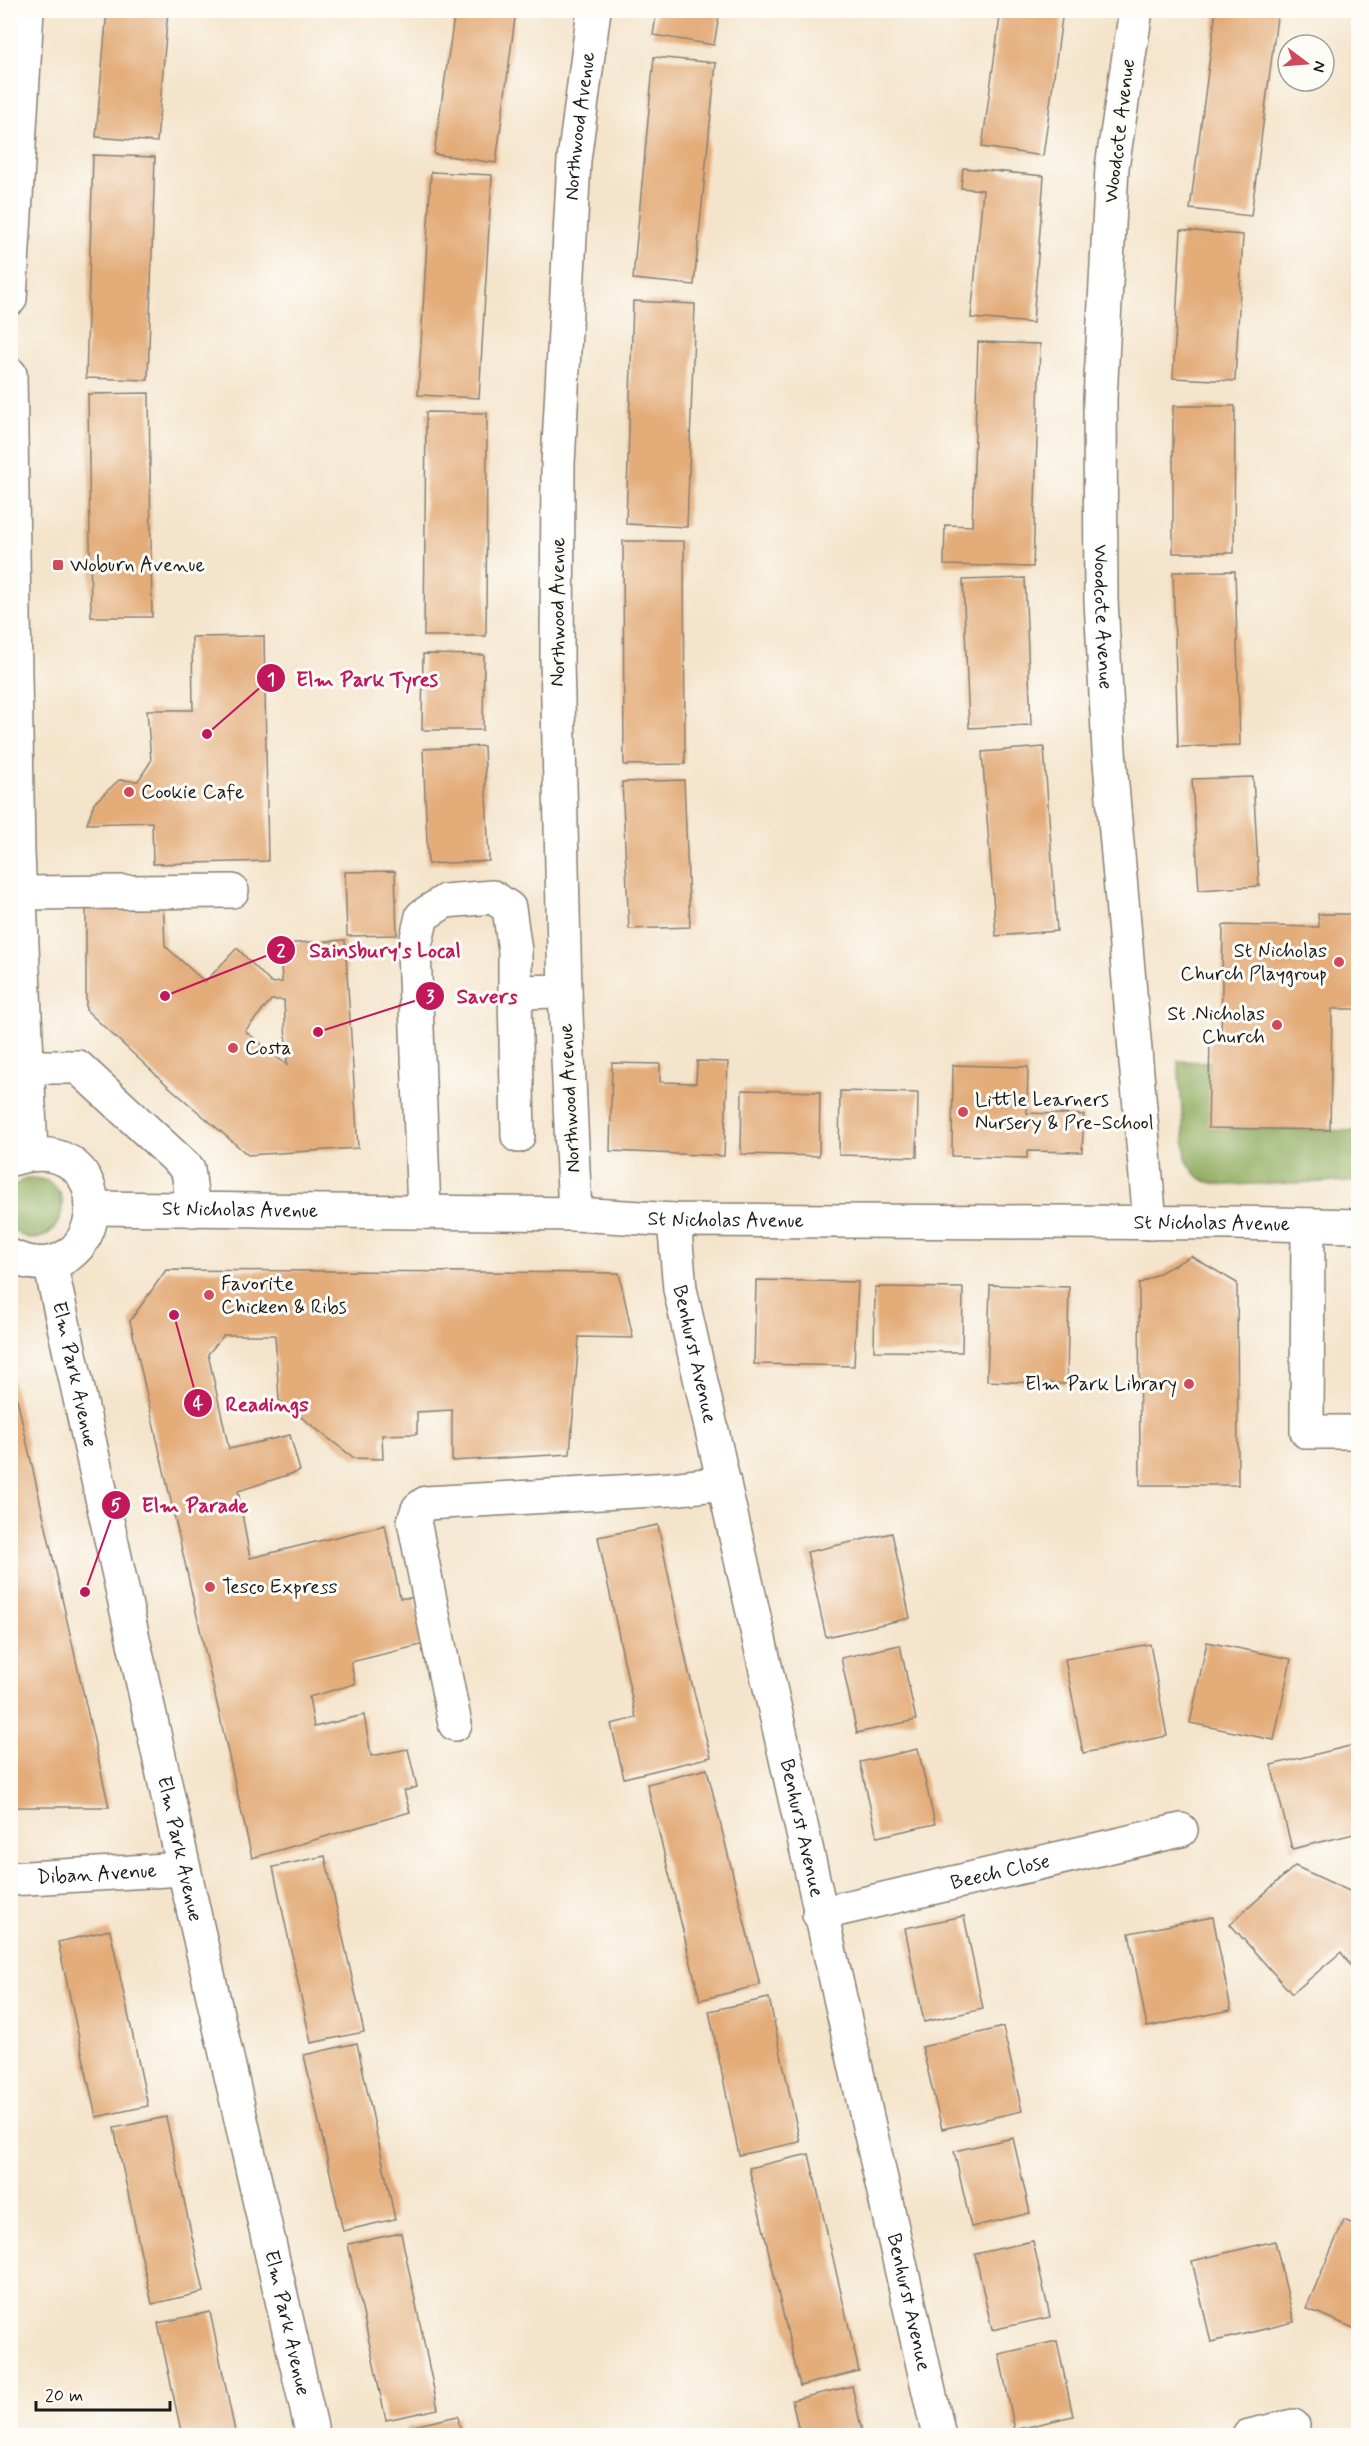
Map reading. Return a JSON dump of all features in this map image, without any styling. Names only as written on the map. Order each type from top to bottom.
[{"type":"street","points":[[10,299],[27,10]]},
{"type":"street","name":"Northwood Avenue","points":[[575,1214],[565,991],[557,660],[558,464],[574,160],[594,10]]},
{"type":"street","name":"Woodcote Avenue","points":[[1136,10],[1112,167],[1100,399],[1101,588],[1109,751],[1150,1223]]},
{"type":"street","points":[[10,375],[14,853],[20,893],[27,1067],[21,1157],[54,1155],[74,1166],[88,1185],[93,1208],[88,1232],[72,1252],[50,1263],[25,1263],[10,1256]]},
{"type":"street","points":[[20,893],[231,891]]},
{"type":"street","points":[[424,1212],[414,950],[422,916],[445,901],[494,897],[509,908],[514,951],[518,1136]]},
{"type":"street","points":[[515,992],[565,991]]},
{"type":"street","points":[[27,1067],[78,1067],[188,1169],[193,1210]]},
{"type":"street","name":"St Nicholas Avenue","points":[[93,1208],[575,1214],[674,1220],[1359,1226]]},
{"type":"street","name":"Benhurst Avenue","points":[[674,1220],[680,1289],[773,1696],[819,1914],[865,2104],[939,2436]]},
{"type":"street","points":[[1308,1225],[1307,1432],[1359,1432]]},
{"type":"street","name":"Elm Park Avenue","points":[[50,1263],[184,1869],[313,2436]]},
{"type":"street","points":[[455,1725],[414,1521],[418,1509],[426,1503],[671,1489],[724,1482]]},
{"type":"street","name":"Beech Close","points":[[819,1914],[1181,1830]]},
{"type":"street","name":"Diban Avenue","points":[[10,1878],[184,1869]]},
{"type":"street","points":[[1249,2436],[1293,2426]]},
{"type":"green space","points":[[1178,1061],[1210,1062],[1209,1128],[1358,1131],[1358,1181],[1225,1185],[1201,1179],[1186,1159]]},
{"type":"green space","points":[[26,1178],[47,1181],[58,1191],[62,1204],[60,1218],[52,1230],[41,1237],[26,1237],[11,1227],[11,1188]]},
{"type":"building","points":[[107,10],[168,10],[157,142],[96,137]]},
{"type":"building","points":[[455,10],[516,10],[496,163],[434,154]]},
{"type":"building","points":[[657,10],[720,10],[714,45],[653,35]]},
{"type":"building","points":[[1001,10],[1063,10],[1043,156],[982,147]]},
{"type":"building","points":[[1216,10],[1278,10],[1251,216],[1190,209]]},
{"type":"building","points":[[654,57],[716,63],[694,285],[633,279]]},
{"type":"building","points":[[93,155],[155,157],[148,380],[86,378]]},
{"type":"building","points":[[963,168],[1044,176],[1033,323],[971,318],[983,190],[961,188]]},
{"type":"building","points":[[431,172],[492,175],[479,398],[418,395]]},
{"type":"building","points":[[1181,230],[1243,235],[1235,381],[1173,378]]},
{"type":"building","points":[[633,301],[695,304],[687,527],[626,524]]},
{"type":"building","points":[[978,342],[1040,344],[1033,567],[944,565],[945,525],[972,526]]},
{"type":"building","points":[[149,393],[152,617],[91,617],[88,394]]},
{"type":"building","points":[[1173,406],[1235,406],[1234,553],[1173,553]]},
{"type":"building","points":[[426,412],[487,413],[486,636],[424,636]]},
{"type":"building","points":[[623,541],[684,541],[685,764],[624,765]]},
{"type":"building","points":[[1235,571],[1240,745],[1178,747],[1173,572]]},
{"type":"building","points":[[1025,578],[1031,725],[969,728],[963,580]]},
{"type":"building","points":[[264,636],[268,861],[153,864],[152,822],[87,824],[94,803],[119,780],[138,781],[151,761],[147,710],[193,710],[192,637]]},
{"type":"building","points":[[423,654],[484,655],[483,730],[422,730]]},
{"type":"building","points":[[484,746],[489,861],[428,864],[423,749]]},
{"type":"building","points":[[1044,747],[1057,931],[996,936],[982,752]]},
{"type":"building","points":[[1253,777],[1259,886],[1199,890],[1192,779]]},
{"type":"building","points":[[684,780],[690,927],[629,929],[622,782]]},
{"type":"building","points":[[395,871],[397,935],[347,936],[345,872]]},
{"type":"building","points":[[163,898],[165,946],[205,982],[237,948],[271,983],[282,982],[280,944],[345,940],[358,1148],[248,1155],[167,1085],[86,1010],[86,901]],"holes":[[[271,1000],[284,1000],[287,1065],[245,1031]]]},
{"type":"building","name":"St .Nicholas Church","points":[[1318,914],[1358,914],[1358,1009],[1332,1009],[1330,1130],[1208,1128],[1210,1041],[1221,1041],[1223,925],[1319,927]]},
{"type":"building","points":[[697,1061],[728,1062],[724,1156],[610,1151],[612,1063],[660,1064],[660,1082],[696,1083]]},
{"type":"building","points":[[953,1065],[1028,1067],[1027,1113],[1084,1115],[1082,1152],[1027,1151],[1027,1158],[952,1156]]},
{"type":"building","points":[[742,1090],[820,1092],[819,1156],[741,1154]]},
{"type":"building","points":[[840,1091],[918,1093],[917,1157],[839,1155]]},
{"type":"building","name":"Elm Park Library","points":[[1191,1256],[1237,1283],[1238,1485],[1140,1485],[1139,1284]]},
{"type":"building","points":[[166,1270],[619,1273],[633,1338],[579,1337],[570,1454],[452,1461],[452,1410],[417,1412],[417,1434],[382,1435],[383,1459],[354,1458],[279,1400],[275,1335],[224,1335],[208,1354],[229,1449],[290,1435],[300,1471],[238,1491],[250,1558],[385,1525],[400,1598],[414,1598],[425,1644],[351,1662],[355,1684],[309,1697],[314,1727],[364,1715],[371,1756],[408,1749],[417,1787],[404,1791],[410,1812],[252,1858],[130,1321]]},
{"type":"building","points":[[756,1280],[858,1282],[854,1366],[754,1364]]},
{"type":"building","points":[[990,1285],[1069,1287],[1067,1384],[987,1381]]},
{"type":"building","points":[[875,1287],[963,1288],[962,1352],[874,1351]]},
{"type":"building","points":[[11,1372],[109,1807],[10,1807]]},
{"type":"building","points":[[658,1525],[688,1669],[711,1757],[624,1778],[611,1724],[636,1718],[598,1537]]},
{"type":"building","points":[[892,1533],[910,1618],[826,1637],[807,1552]]},
{"type":"building","points":[[1207,1642],[1291,1659],[1274,1740],[1190,1723]]},
{"type":"building","points":[[1150,1644],[1167,1736],[1083,1753],[1065,1659]]},
{"type":"building","points":[[900,1645],[916,1720],[857,1733],[841,1658]]},
{"type":"building","points":[[1358,1744],[1358,1833],[1292,1849],[1271,1765]]},
{"type":"building","points":[[918,1749],[935,1824],[877,1837],[860,1762]]},
{"type":"building","points":[[707,1769],[760,1985],[700,2000],[647,1784]]},
{"type":"building","points":[[325,1856],[364,2032],[311,2043],[273,1867]]},
{"type":"building","points":[[1295,1866],[1358,1895],[1358,1964],[1353,1969],[1341,1952],[1292,1994],[1230,1924]]},
{"type":"building","points":[[964,1916],[983,2009],[924,2022],[905,1928]]},
{"type":"building","points":[[1213,1917],[1231,2010],[1147,2027],[1129,1933]]},
{"type":"building","points":[[110,1930],[148,2106],[96,2117],[58,1942]]},
{"type":"building","points":[[769,1998],[800,2142],[739,2155],[709,2011]]},
{"type":"building","points":[[1003,2027],[1022,2111],[942,2129],[922,2047]]},
{"type":"building","points":[[357,2043],[395,2219],[343,2231],[304,2055]]},
{"type":"building","points":[[166,2117],[204,2292],[152,2304],[114,2128]]},
{"type":"building","points":[[1013,2138],[1030,2213],[971,2227],[954,2151]]},
{"type":"building","points":[[809,2154],[859,2371],[800,2386],[749,2168]]},
{"type":"building","points":[[1344,2220],[1358,2226],[1358,2330],[1306,2308]]},
{"type":"building","points":[[401,2233],[438,2409],[386,2420],[348,2244]]},
{"type":"building","points":[[1033,2241],[1050,2317],[992,2330],[975,2254]]},
{"type":"building","points":[[1275,2241],[1294,2322],[1211,2342],[1192,2261]]},
{"type":"building","points":[[210,2312],[236,2436],[182,2436],[158,2323]]},
{"type":"building","points":[[1057,2341],[1073,2416],[1015,2430],[999,2354]]},
{"type":"building","points":[[852,2386],[863,2436],[800,2436],[792,2400]]},
{"type":"building","points":[[458,2416],[461,2436],[407,2436],[405,2428]]},
{"type":"place","name":"Woburn Avenue","points":[[58,565]]},
{"type":"place","name":"Elm Park Tyres","points":[[207,734]]},
{"type":"place","name":"Cookie Cafe","points":[[129,792]]},
{"type":"place","name":"St Nicholas Church Playgroup","points":[[1339,962]]},
{"type":"place","name":"Sainsbury's Local","points":[[165,996]]},
{"type":"place","name":"St .Nicholas Church","points":[[1277,1025]]},
{"type":"place","name":"Savers","points":[[318,1032]]},
{"type":"place","name":"Costa","points":[[233,1048]]},
{"type":"place","name":"Little Learners Nursery & Pre-School","points":[[963,1112]]},
{"type":"place","name":"Favorite Chicken & Ribs","points":[[209,1295]]},
{"type":"place","name":"Readings","points":[[174,1315]]},
{"type":"place","name":"Elm Park Library","points":[[1189,1384]]},
{"type":"place","name":"Tesco Express","points":[[210,1587]]},
{"type":"place","name":"Elm Parade","points":[[85,1592]]}]
